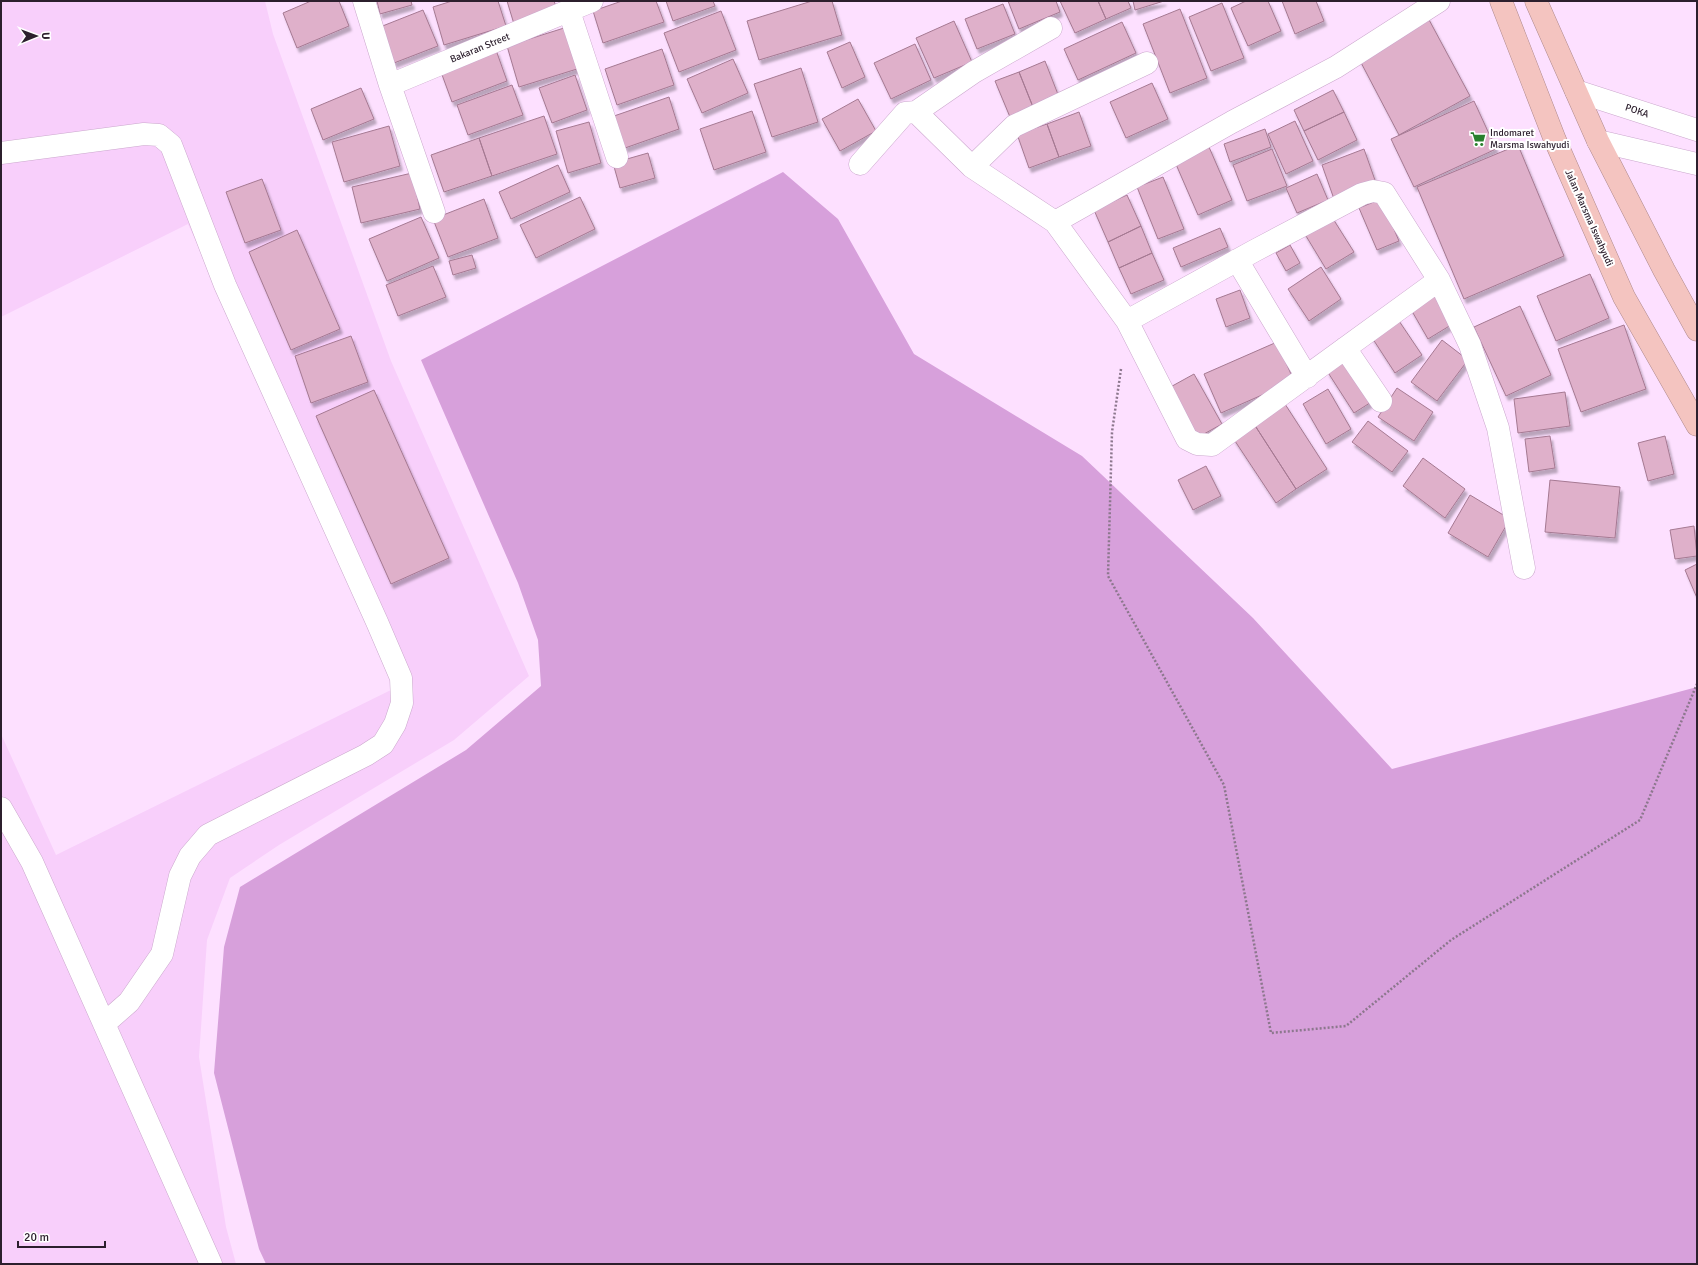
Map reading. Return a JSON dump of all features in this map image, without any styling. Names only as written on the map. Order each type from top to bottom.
[{"type":"highway","name":"Jalan Marsma Iswahyudi","points":[[1501,1],[1555,140],[1624,297],[1697,425]]},
{"type":"highway","points":[[1536,1],[1598,141],[1664,270],[1697,330]]},
{"type":"street","points":[[364,1],[390,85],[434,212]]},
{"type":"street","name":"Bakaran Street","points":[[390,85],[592,1]]},
{"type":"street","points":[[1055,222],[1232,122],[1336,67],[1438,1]]},
{"type":"street","points":[[569,11],[617,157]]},
{"type":"street","points":[[860,164],[905,113],[916,112],[974,72],[1051,28]]},
{"type":"street","points":[[972,167],[1014,126],[1147,63]]},
{"type":"street","name":"POKA","points":[[1576,91],[1697,130]]},
{"type":"street","points":[[916,112],[972,167],[1055,222],[1127,321],[1187,439],[1198,444],[1212,445],[1439,280]]},
{"type":"street","points":[[1,152],[144,134],[158,136],[171,145],[225,285],[401,678],[402,703],[395,724],[383,744],[366,755],[208,835],[190,856],[180,876],[162,954],[129,1002],[104,1024]]},
{"type":"street","points":[[1598,141],[1697,164]]},
{"type":"street","points":[[1127,321],[1237,260],[1362,194],[1373,190],[1384,193],[1439,280],[1470,345],[1498,428],[1524,568]]},
{"type":"street","points":[[1237,260],[1307,377]]},
{"type":"street","points":[[1346,348],[1381,401]]},
{"type":"street","points":[[1,808],[32,862],[211,1264]]},
{"type":"path","points":[[1121,365],[1112,432],[1108,576],[1224,785],[1271,1033],[1346,1026],[1451,940],[1640,820],[1697,684]]},
{"type":"shaded area","points":[[1,1],[265,1],[273,34],[391,361],[529,676],[454,740],[279,845],[230,878],[207,940],[199,1057],[226,1227],[236,1264],[1,1264],[1,734],[56,855],[399,686],[188,224],[1,317]]},
{"type":"shaded area","points":[[783,172],[838,219],[914,354],[1082,456],[1253,618],[1392,769],[1697,687],[1697,1264],[266,1264],[259,1249],[214,1073],[224,947],[240,887],[466,750],[541,686],[538,640],[518,583],[421,360]]},
{"type":"building","points":[[311,1],[339,1],[349,26],[297,48],[283,13]]},
{"type":"building","points":[[377,1],[411,1],[412,5],[380,14]]},
{"type":"building","points":[[452,1],[498,1],[506,26],[444,45],[433,7]]},
{"type":"building","points":[[507,1],[554,1],[557,9],[514,24]]},
{"type":"building","points":[[622,1],[656,1],[664,22],[603,43],[593,11]]},
{"type":"building","points":[[666,1],[713,1],[715,6],[673,21]]},
{"type":"building","points":[[812,1],[832,1],[842,35],[759,60],[747,21]]},
{"type":"building","points":[[1008,1],[1056,1],[1060,12],[1019,29]]},
{"type":"building","points":[[1060,1],[1098,1],[1106,19],[1075,33]]},
{"type":"building","points":[[1098,1],[1128,1],[1131,8],[1106,19]]},
{"type":"building","points":[[1133,1],[1164,1],[1135,10]]},
{"type":"building","points":[[1246,1],[1268,1],[1281,31],[1248,46],[1231,8]]},
{"type":"building","points":[[1282,1],[1316,1],[1324,21],[1295,34]]},
{"type":"building","points":[[1222,3],[1244,58],[1211,71],[1189,17]]},
{"type":"building","points":[[1003,4],[1015,34],[977,49],[965,19]]},
{"type":"building","points":[[1180,9],[1207,78],[1170,93],[1143,24]]},
{"type":"building","points":[[423,10],[438,46],[394,63],[380,27]]},
{"type":"building","points":[[721,11],[736,50],[679,72],[664,33]]},
{"type":"building","points":[[1427,16],[1470,96],[1399,135],[1357,55]]},
{"type":"building","points":[[954,21],[972,62],[934,78],[916,38]]},
{"type":"building","points":[[1122,22],[1136,53],[1078,80],[1064,49]]},
{"type":"building","points":[[564,28],[577,69],[519,87],[507,46]]},
{"type":"building","points":[[850,42],[865,77],[842,88],[827,52]]},
{"type":"building","points":[[915,44],[931,80],[891,99],[874,63]]},
{"type":"building","points":[[662,49],[674,85],[617,105],[605,69]]},
{"type":"building","points":[[496,50],[507,81],[452,102],[441,72]]},
{"type":"building","points":[[733,59],[748,93],[702,113],[687,79]]},
{"type":"building","points":[[1045,61],[1059,97],[1033,107],[1019,72]]},
{"type":"building","points":[[801,68],[818,122],[772,137],[754,84]]},
{"type":"building","points":[[1019,72],[1033,107],[1010,117],[995,81]]},
{"type":"building","points":[[575,75],[587,110],[552,123],[539,88]]},
{"type":"building","points":[[1152,83],[1168,119],[1126,138],[1110,102]]},
{"type":"building","points":[[512,85],[523,115],[468,135],[457,105]]},
{"type":"building","points":[[361,88],[374,119],[323,140],[311,109]]},
{"type":"building","points":[[1333,90],[1344,112],[1304,131],[1294,110]]},
{"type":"building","points":[[669,97],[679,129],[625,148],[614,116]]},
{"type":"building","points":[[858,99],[876,131],[840,151],[822,119]]},
{"type":"building","points":[[1474,101],[1496,149],[1414,187],[1391,139]]},
{"type":"building","points":[[752,111],[766,152],[714,170],[700,129]]},
{"type":"building","points":[[1079,112],[1091,146],[1059,157],[1047,124]]},
{"type":"building","points":[[1344,112],[1357,140],[1318,160],[1304,131]]},
{"type":"building","points":[[544,116],[557,154],[492,176],[479,138]]},
{"type":"building","points":[[1295,121],[1313,161],[1286,174],[1268,134]]},
{"type":"building","points":[[589,122],[601,163],[568,173],[556,131]]},
{"type":"building","points":[[1047,124],[1059,157],[1029,168],[1017,134]]},
{"type":"building","points":[[389,126],[400,166],[344,182],[332,142]]},
{"type":"building","points":[[1265,129],[1271,147],[1230,162],[1224,144]]},
{"type":"building","points":[[479,138],[492,176],[444,192],[431,155]]},
{"type":"building","points":[[1518,145],[1564,256],[1464,299],[1417,187]]},
{"type":"building","points":[[1209,147],[1232,200],[1198,215],[1175,162]]},
{"type":"building","points":[[1272,149],[1287,186],[1247,201],[1233,165]]},
{"type":"building","points":[[1364,149],[1376,183],[1334,199],[1322,165]]},
{"type":"building","points":[[648,153],[655,178],[620,188],[613,163]]},
{"type":"building","points":[[558,165],[570,192],[511,219],[499,192]]},
{"type":"building","points":[[412,173],[420,209],[361,223],[352,187]]},
{"type":"building","points":[[1317,174],[1328,200],[1297,213],[1286,188]]},
{"type":"building","points":[[1163,177],[1184,229],[1158,239],[1137,187]]},
{"type":"building","points":[[262,179],[281,230],[245,243],[226,192]]},
{"type":"building","points":[[1127,195],[1141,226],[1108,242],[1094,210]]},
{"type":"building","points":[[580,197],[595,229],[536,258],[520,225]]},
{"type":"building","points":[[484,199],[498,238],[448,257],[433,219]]},
{"type":"building","points":[[1381,199],[1399,241],[1377,250],[1359,208]]},
{"type":"building","points":[[1330,214],[1354,252],[1326,269],[1303,231]]},
{"type":"building","points":[[421,217],[439,258],[387,281],[369,239]]},
{"type":"building","points":[[1141,226],[1152,253],[1119,268],[1108,242]]},
{"type":"building","points":[[1220,228],[1228,247],[1181,267],[1173,248]]},
{"type":"building","points":[[297,230],[340,329],[291,350],[249,252]]},
{"type":"building","points":[[1290,245],[1300,263],[1286,271],[1276,253]]},
{"type":"building","points":[[1152,253],[1164,280],[1131,294],[1119,268]]},
{"type":"building","points":[[472,255],[476,268],[453,275],[449,261]]},
{"type":"building","points":[[433,266],[446,297],[398,316],[386,285]]},
{"type":"building","points":[[1321,267],[1341,299],[1309,321],[1288,289]]},
{"type":"building","points":[[1590,274],[1609,318],[1556,341],[1537,296]]},
{"type":"building","points":[[1437,289],[1456,322],[1428,339],[1409,306]]},
{"type":"building","points":[[1240,290],[1250,318],[1226,327],[1216,299]]},
{"type":"building","points":[[1520,306],[1551,375],[1506,396],[1474,327]]},
{"type":"building","points":[[1395,315],[1422,355],[1395,373],[1369,333]]},
{"type":"building","points":[[1624,325],[1646,389],[1581,412],[1558,349]]},
{"type":"building","points":[[351,336],[368,382],[311,403],[295,356]]},
{"type":"building","points":[[1442,340],[1468,360],[1437,401],[1411,382]]},
{"type":"building","points":[[1277,342],[1294,381],[1221,413],[1204,374]]},
{"type":"building","points":[[1347,359],[1373,401],[1354,413],[1327,371]]},
{"type":"building","points":[[1194,374],[1222,424],[1193,440],[1165,390]]},
{"type":"building","points":[[1397,388],[1433,412],[1414,441],[1378,417]]},
{"type":"building","points":[[1328,389],[1351,429],[1326,444],[1303,404]]},
{"type":"building","points":[[374,390],[449,558],[391,584],[316,416]]},
{"type":"building","points":[[1565,392],[1570,426],[1518,433],[1514,399]]},
{"type":"building","points":[[1285,404],[1327,469],[1296,489],[1254,424]]},
{"type":"building","points":[[1368,421],[1408,451],[1392,472],[1352,442]]},
{"type":"building","points":[[1254,424],[1296,489],[1276,503],[1233,438]]},
{"type":"building","points":[[1550,436],[1555,468],[1529,472],[1525,439]]},
{"type":"building","points":[[1665,436],[1674,474],[1648,481],[1638,443]]},
{"type":"building","points":[[1423,458],[1465,489],[1445,518],[1403,486]]},
{"type":"building","points":[[1206,466],[1221,496],[1193,510],[1178,480]]},
{"type":"building","points":[[1550,480],[1620,487],[1615,538],[1545,532]]},
{"type":"building","points":[[1470,495],[1510,519],[1488,557],[1448,533]]},
{"type":"building","points":[[1694,526],[1697,556],[1675,559],[1670,530]]},
{"type":"building","points":[[1697,564],[1697,598],[1685,570]]},
{"type":"place","name":"Indomaret Marsma Iswahyudi","points":[[1478,139]]}]
